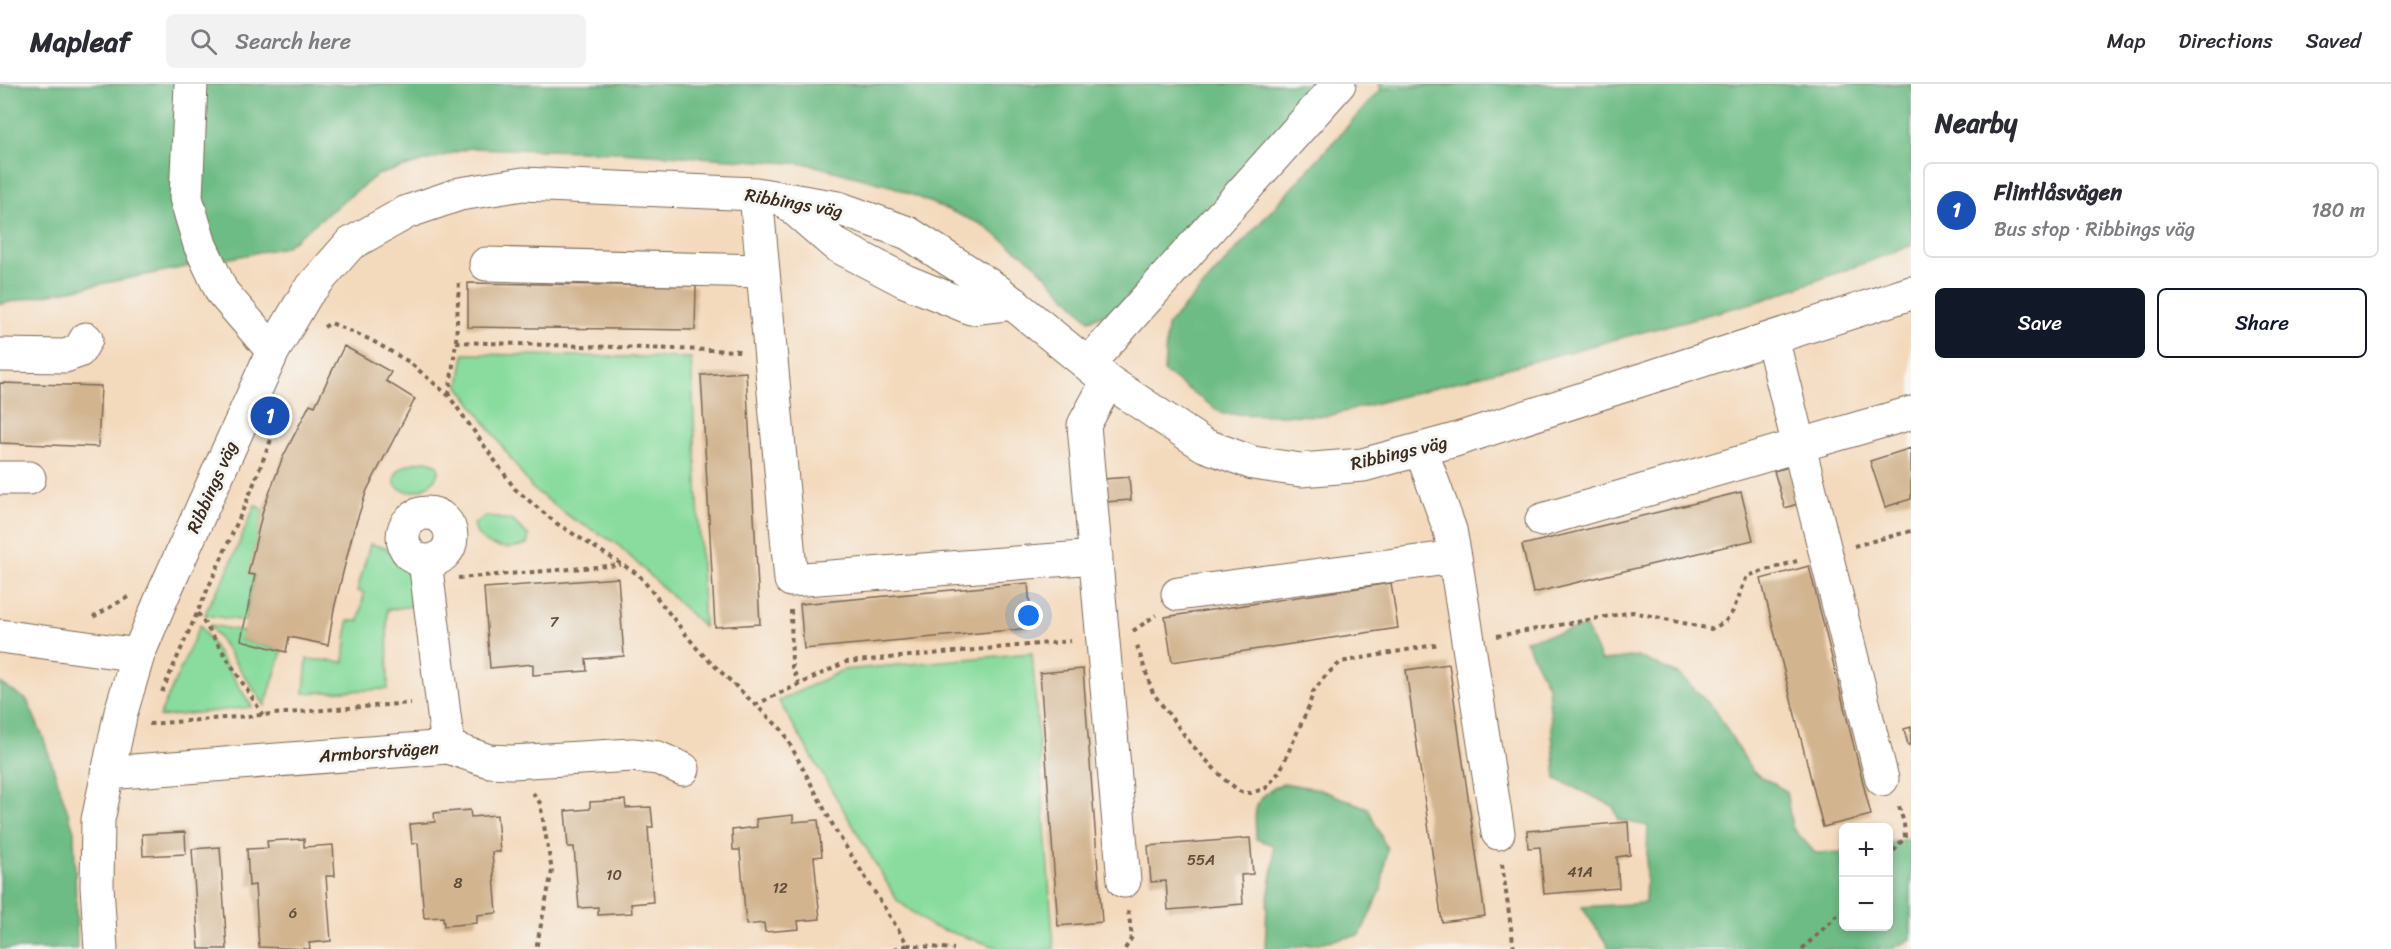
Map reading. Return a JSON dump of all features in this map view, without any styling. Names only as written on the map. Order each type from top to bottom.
[{"type":"street","points":[[191,84],[186,198],[191,217],[200,245],[222,292],[273,351]]},
{"type":"street","points":[[1124,881],[1084,425],[1098,372],[1339,84]]},
{"type":"street","name":"Ribbings väg","points":[[101,949],[97,886],[98,820],[107,773],[138,655],[273,351],[307,293],[350,244],[407,212],[460,194],[523,184],[769,196],[838,208],[908,233],[995,289],[1098,372],[1204,445],[1253,463],[1301,470],[1353,466],[1421,450],[1911,294]]},
{"type":"street","points":[[769,196],[762,271],[791,580],[1096,557]]},
{"type":"street","points":[[769,196],[836,245],[905,281],[971,308],[1014,303]]},
{"type":"street","points":[[486,264],[762,271]]},
{"type":"street","points":[[1772,338],[1882,779]]},
{"type":"street","points":[[0,355],[65,356],[79,351],[86,339]]},
{"type":"street","points":[[1542,520],[1911,413]]},
{"type":"street","points":[[1421,450],[1450,530],[1498,833]]},
{"type":"street","points":[[1178,594],[1455,557]]},
{"type":"street","points":[[426,571],[448,747]]},
{"type":"street","points":[[0,636],[138,655]]},
{"type":"street","name":"Armborstvägen","points":[[107,773],[448,747],[489,761],[512,762],[633,755],[658,758],[683,769]]},
{"type":"path","points":[[449,396],[456,342],[459,276],[486,264]]},
{"type":"path","points":[[314,331],[331,323],[371,340],[410,362],[449,396],[515,489],[556,523],[639,575],[699,651],[783,731],[836,831],[909,947]]},
{"type":"path","points":[[456,342],[770,352]]},
{"type":"path","points":[[161,694],[249,496],[280,419],[286,398]]},
{"type":"path","points":[[755,705],[846,662],[1102,639],[1130,633],[1135,639],[1144,672],[1153,693],[1191,744],[1225,780],[1241,792],[1251,793],[1266,788],[1280,771],[1313,692],[1326,675],[1341,662],[1633,612],[1711,629],[1725,622],[1733,611],[1747,576],[1765,569],[1911,531]]},
{"type":"path","points":[[426,571],[622,565]]},
{"type":"path","points":[[791,580],[792,667],[799,683]]},
{"type":"path","points":[[89,619],[129,597],[137,586],[198,610],[263,715]]},
{"type":"path","points":[[152,714],[148,724],[442,700]]},
{"type":"path","points":[[512,762],[540,803],[552,871],[536,949]]},
{"type":"path","points":[[1882,779],[1900,807],[1904,823],[1905,837],[1893,852]]},
{"type":"path","points":[[1504,878],[1514,949]]},
{"type":"path","points":[[1124,881],[1131,937],[1125,949]]},
{"type":"path","points":[[1802,949],[1839,914]]},
{"type":"path","points":[[894,949],[909,947],[954,949]]},
{"type":"green space","points":[[0,84],[1331,84],[1117,309],[1089,320],[1033,262],[981,224],[894,187],[808,164],[619,152],[470,148],[377,175],[285,247],[0,304]]},
{"type":"green space","points":[[1379,84],[1471,84],[1381,89]]},
{"type":"green space","points":[[1471,84],[1911,84],[1911,246],[1763,300],[1328,416],[1223,414],[1164,372],[1167,326],[1381,89]]},
{"type":"green space","points":[[464,354],[691,358],[704,627],[616,543],[573,519],[532,488],[459,386]]},
{"type":"green space","points":[[426,461],[436,464],[439,470],[432,482],[415,491],[402,490],[396,486],[395,480],[399,470],[414,463]]},
{"type":"green space","points":[[255,505],[263,510],[249,574],[255,575],[244,621],[205,615],[224,579]]},
{"type":"green space","points":[[485,516],[513,521],[529,536],[527,544],[503,548],[487,543],[476,532],[474,524]]},
{"type":"green space","points":[[370,544],[387,548],[397,564],[412,576],[411,606],[387,610],[388,689],[304,693],[307,659],[344,662],[348,621],[359,621],[364,593],[357,591]]},
{"type":"green space","points":[[200,625],[252,707],[159,717]]},
{"type":"green space","points":[[210,625],[243,631],[241,640],[282,651],[265,706]]},
{"type":"green space","points":[[1586,627],[1601,661],[1637,656],[1680,675],[1715,710],[1753,772],[1786,791],[1792,827],[1815,853],[1839,852],[1839,931],[1893,931],[1893,842],[1911,838],[1911,939],[1892,949],[1610,949],[1582,907],[1645,903],[1648,826],[1619,820],[1613,806],[1556,779],[1548,686],[1525,640]]},
{"type":"green space","points":[[1032,653],[1054,949],[1003,949],[931,926],[897,900],[779,701],[843,670]]},
{"type":"green space","points":[[0,683],[27,700],[43,737],[74,831],[77,949],[0,949]]},
{"type":"green space","points":[[1283,783],[1318,789],[1368,808],[1387,849],[1381,890],[1360,935],[1284,949],[1265,949],[1267,905],[1274,861],[1273,845],[1256,839],[1255,819],[1260,799]]},
{"type":"building","points":[[468,283],[696,286],[695,330],[468,327]]},
{"type":"building","points":[[344,346],[391,372],[386,381],[415,399],[367,490],[353,532],[334,609],[328,645],[289,637],[286,652],[241,640],[255,575],[248,574],[263,510],[282,459],[310,404],[315,406]]},
{"type":"building","points":[[746,372],[760,624],[715,627],[701,375]]},
{"type":"building","points":[[0,383],[101,386],[98,447],[0,443]]},
{"type":"building","points":[[1911,448],[1911,499],[1885,507],[1870,461]]},
{"type":"building","points":[[1789,467],[1800,503],[1785,508],[1774,471]]},
{"type":"building","points":[[1129,477],[1131,500],[1105,502],[1104,479]]},
{"type":"building","points":[[1741,492],[1753,540],[1533,593],[1522,545]]},
{"type":"building","points":[[1809,566],[1871,815],[1823,827],[1761,579]]},
{"type":"building","points":[[618,578],[624,656],[586,659],[587,671],[533,675],[533,664],[490,668],[484,588]]},
{"type":"building","points":[[1028,583],[1032,628],[804,649],[800,604]]},
{"type":"building","points":[[1391,583],[1398,628],[1172,662],[1165,617]]},
{"type":"building","points":[[1449,664],[1485,916],[1442,922],[1406,670]]},
{"type":"building","points":[[1083,669],[1102,922],[1058,926],[1040,673]]},
{"type":"building","points":[[1911,727],[1911,745],[1908,745],[1904,729]]},
{"type":"building","points":[[625,800],[626,808],[651,807],[653,827],[648,827],[653,902],[631,904],[632,913],[598,915],[598,907],[579,908],[574,847],[568,847],[565,811],[590,809],[590,802]]},
{"type":"building","points":[[470,810],[471,817],[497,815],[500,852],[492,852],[497,913],[477,915],[477,923],[444,926],[443,917],[424,918],[418,843],[412,844],[410,824],[435,822],[434,813]]},
{"type":"building","points":[[793,815],[793,822],[818,820],[822,856],[814,857],[820,919],[798,921],[799,929],[765,932],[764,923],[746,925],[740,850],[733,850],[732,830],[757,827],[756,819]]},
{"type":"building","points":[[1628,822],[1630,855],[1617,857],[1619,888],[1544,894],[1540,847],[1528,848],[1527,831]]},
{"type":"building","points":[[185,832],[186,854],[143,856],[142,834]]},
{"type":"building","points":[[1250,838],[1253,874],[1241,875],[1243,904],[1168,910],[1166,881],[1151,882],[1148,846]]},
{"type":"building","points":[[304,839],[304,847],[333,845],[335,876],[326,876],[331,941],[309,943],[310,949],[259,947],[255,885],[249,886],[247,849],[268,848],[267,841]]},
{"type":"building","points":[[220,847],[227,949],[199,949],[192,849]]},
{"type":"place","name":"Flintlåsvägen","points":[[270,416]]}]
